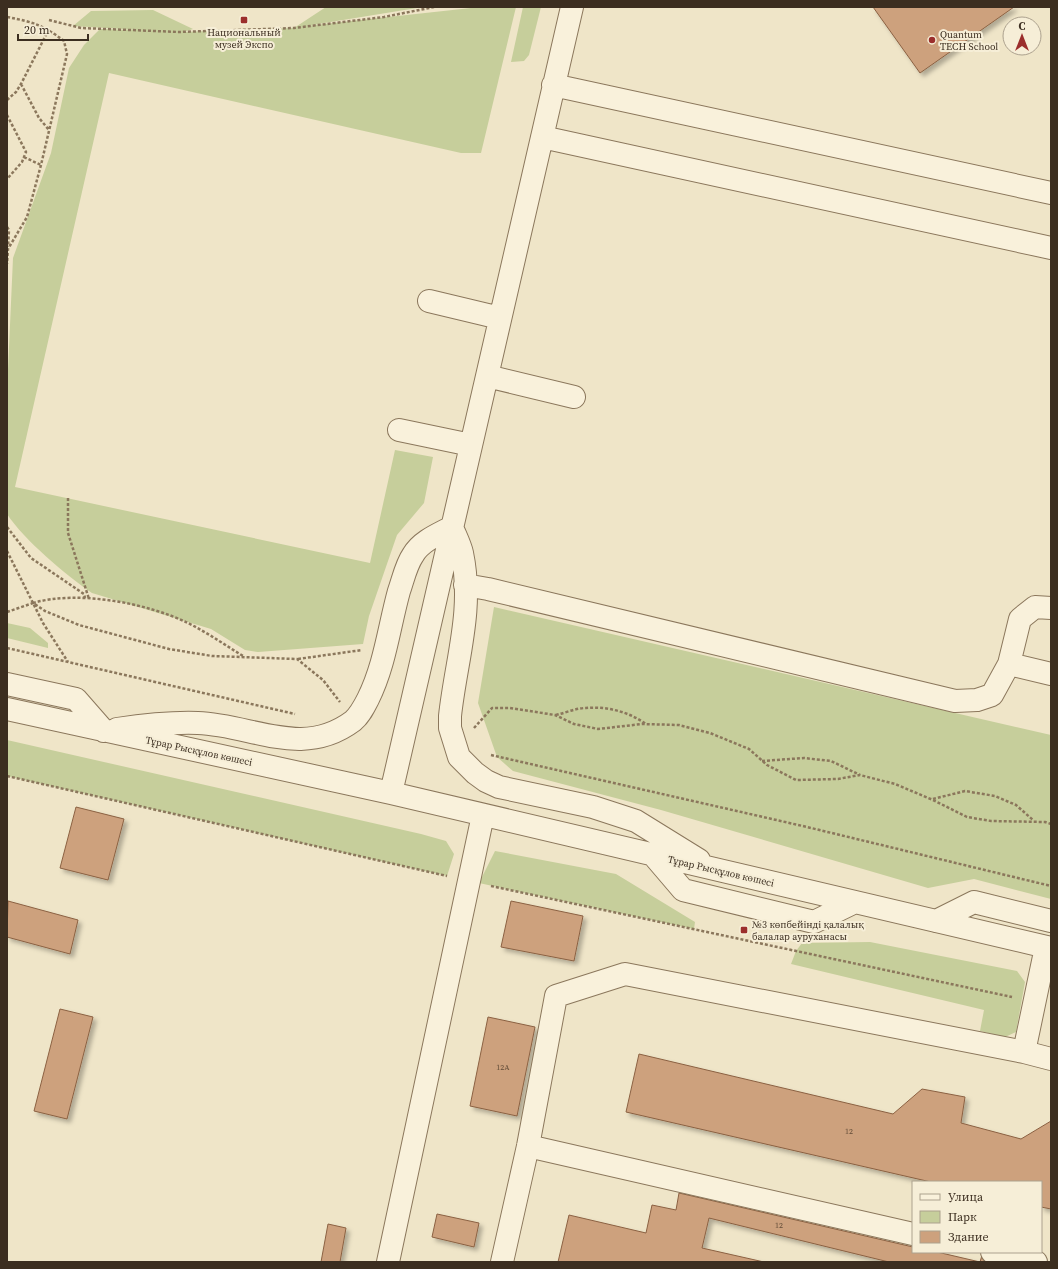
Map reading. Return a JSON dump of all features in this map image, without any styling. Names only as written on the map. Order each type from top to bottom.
[{"type":"street","points":[[391,793],[572,7]]},
{"type":"street","points":[[554,86],[1051,193]]},
{"type":"street","points":[[542,136],[1051,248]]},
{"type":"street","points":[[429,301],[500,318]]},
{"type":"street","points":[[487,376],[574,397]]},
{"type":"street","points":[[399,430],[471,445]]},
{"type":"street","points":[[452,527],[462,552],[465,585],[465,626],[450,716],[450,728],[459,757],[466,765],[486,781],[499,787],[593,807],[636,821],[715,870]]},
{"type":"street","points":[[7,684],[76,699],[104,731],[148,724],[199,723],[292,740],[313,739],[342,728],[360,713],[376,683],[396,602],[413,554],[429,539],[452,527]]},
{"type":"street","points":[[465,585],[496,590],[955,701],[977,700],[992,695],[1009,664],[1020,619],[1035,607],[1051,608]]},
{"type":"street","points":[[1009,664],[1051,674]]},
{"type":"street","name":"Тұрар Рысқұлов көшесі","points":[[7,709],[391,793],[654,856],[1048,947]]},
{"type":"street","name":"Тұрар Рысқұлов көшесі","points":[[7,722],[345,794],[391,793]]},
{"type":"street","points":[[388,1262],[483,815]]},
{"type":"street","points":[[654,856],[683,890],[814,922],[855,902]]},
{"type":"street","points":[[936,921],[974,902],[1051,921]]},
{"type":"street","points":[[1024,1052],[1048,947]]},
{"type":"street","points":[[502,1262],[528,1146],[556,996],[625,974],[1024,1052],[1051,1059]]},
{"type":"street","points":[[528,1146],[912,1234]]},
{"type":"street","points":[[996,1253],[1036,1262]]},
{"type":"path","points":[[49,20],[81,28],[179,32],[294,28],[384,17],[434,7]]},
{"type":"path","points":[[7,17],[32,22],[49,29],[64,41],[67,54],[41,165],[27,217],[8,250]]},
{"type":"path","points":[[7,100],[16,92],[21,84],[49,29]]},
{"type":"path","points":[[21,84],[39,118],[49,130]]},
{"type":"path","points":[[7,115],[26,152],[22,162],[7,179]]},
{"type":"path","points":[[24,157],[41,165]]},
{"type":"path","points":[[7,226],[9,230],[7,264]]},
{"type":"path","points":[[68,498],[68,533],[90,599]]},
{"type":"path","points":[[7,527],[32,558],[84,594],[85,598]]},
{"type":"path","points":[[7,551],[43,623],[68,662]]},
{"type":"path","points":[[7,612],[33,603],[55,598],[85,598],[139,607],[187,623],[218,639],[244,656]]},
{"type":"path","points":[[33,603],[79,625],[162,647],[212,656],[244,656],[257,659],[297,659],[367,650]]},
{"type":"path","points":[[7,648],[303,716]]},
{"type":"path","points":[[297,659],[323,680],[342,705]]},
{"type":"path","points":[[472,732],[477,722],[492,708],[510,708],[555,715],[574,724],[598,729],[648,725],[679,725],[710,732],[749,749],[761,761],[796,780],[838,779],[860,775]]},
{"type":"path","points":[[555,715],[586,708],[616,710],[636,716],[648,725]]},
{"type":"path","points":[[484,754],[791,824],[1051,886]]},
{"type":"path","points":[[761,761],[804,758],[831,761],[860,775],[895,784],[967,817],[991,821],[1034,821],[1051,824]]},
{"type":"path","points":[[7,776],[469,881],[1035,1002]]},
{"type":"path","points":[[932,800],[965,791],[995,796],[1016,805],[1034,821]]},
{"type":"green space","points":[[326,7],[423,7],[306,26],[480,7],[516,7],[481,153],[461,153],[109,73],[15,487],[370,563],[395,450],[433,457],[424,503],[397,535],[369,616],[363,644],[258,652],[245,650],[211,629],[92,593],[70,577],[35,546],[14,524],[7,514],[7,392],[13,258],[51,153],[69,68],[84,45],[100,29],[139,30],[73,26],[91,11],[153,10],[193,29],[183,32],[294,28]]},
{"type":"green space","points":[[523,7],[541,7],[529,55],[524,61],[511,62]]},
{"type":"green space","points":[[494,607],[1051,735],[1051,899],[974,879],[928,888],[661,810],[513,771],[497,757],[478,703]]},
{"type":"green space","points":[[7,623],[30,628],[48,643],[48,648],[7,638]]},
{"type":"green space","points":[[7,740],[421,834],[446,841],[454,854],[447,876],[7,776]]},
{"type":"green space","points":[[495,851],[616,874],[695,922],[694,929],[479,883]]},
{"type":"green space","points":[[870,942],[1017,971],[1025,982],[1016,1032],[1005,1037],[980,1031],[984,1010],[791,964],[796,951],[802,943]]},
{"type":"building","name":"Quantum TECH School","points":[[873,7],[1014,7],[920,73]]},
{"type":"building","points":[[76,807],[124,819],[108,880],[60,868]]},
{"type":"building","points":[[8,901],[78,920],[70,954],[7,937]]},
{"type":"building","points":[[511,901],[583,916],[574,961],[501,947]]},
{"type":"building","points":[[60,1009],[93,1017],[67,1119],[34,1111]]},
{"type":"building","points":[[488,1017],[535,1027],[517,1116],[470,1106]]},
{"type":"building","points":[[639,1054],[893,1114],[922,1089],[965,1097],[961,1123],[1021,1139],[1051,1121],[1051,1209],[1042,1207],[1042,1181],[927,1181],[626,1112]]},
{"type":"building","points":[[679,1193],[912,1247],[912,1253],[941,1253],[980,1262],[889,1262],[709,1218],[702,1248],[764,1262],[558,1262],[569,1215],[646,1233],[652,1205],[676,1210]]},
{"type":"building","points":[[437,1214],[479,1223],[474,1247],[432,1237]]},
{"type":"building","points":[[328,1224],[346,1228],[340,1262],[321,1262]]},
{"type":"building","points":[[983,1253],[985,1253],[1000,1262],[980,1262]]},
{"type":"place","name":"Национальный музей Экспо","points":[[244,20]]},
{"type":"place","name":"Quantum TECH School","points":[[932,40]]},
{"type":"place","name":"№3 көпбейінді қалалық балалар ауруханасы","points":[[744,930]]}]
